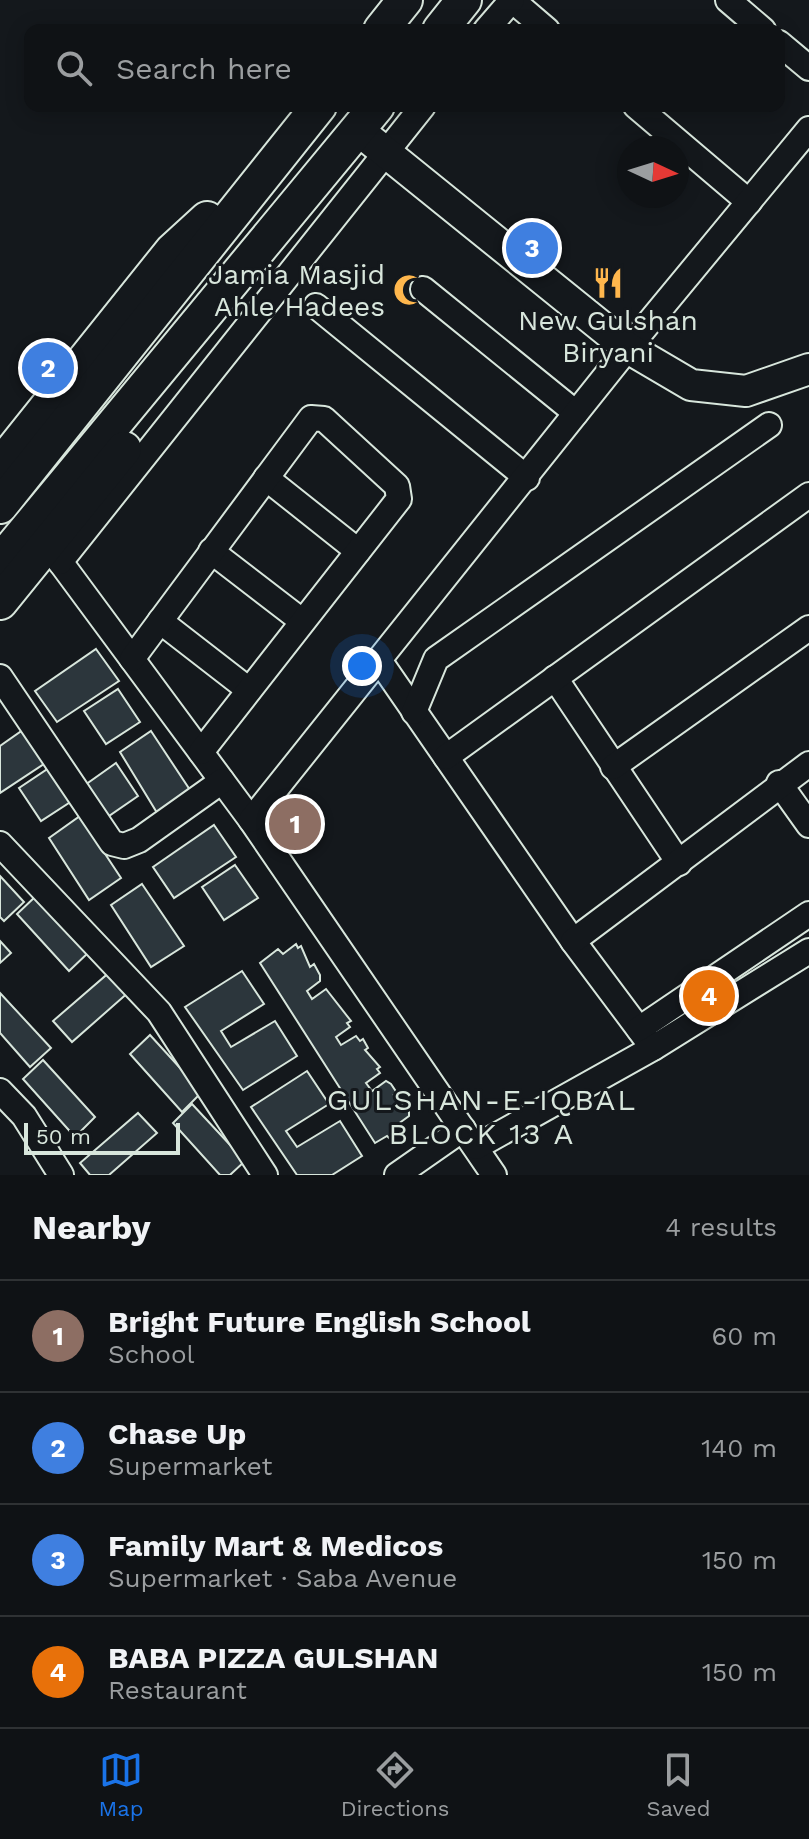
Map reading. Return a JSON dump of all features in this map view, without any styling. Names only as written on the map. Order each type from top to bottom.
[{"type":"highway","points":[[386,24],[405,0]]},
{"type":"highway","points":[[445,24],[464,0]]},
{"type":"highway","points":[[0,506],[314,112]]},
{"type":"highway","points":[[0,562],[368,118]]},
{"type":"highway","points":[[0,466],[172,251],[290,142]]},
{"type":"highway","points":[[0,602],[54,553],[314,186]]},
{"type":"main road","points":[[368,118],[383,153],[628,348],[691,385],[746,391],[809,369]]},
{"type":"street","points":[[491,24],[512,0],[540,24]]},
{"type":"street","points":[[728,0],[756,24]]},
{"type":"street","points":[[785,48],[809,68]]},
{"type":"street","points":[[418,112],[54,553],[251,820],[494,1175]]},
{"type":"street","points":[[643,112],[749,202]]},
{"type":"street","points":[[251,820],[628,348],[809,129]]},
{"type":"street","points":[[423,289],[576,413]]},
{"type":"street","points":[[316,306],[527,478]]},
{"type":"street","points":[[132,659],[311,418],[324,419],[397,486],[399,499],[201,752]]},
{"type":"street","points":[[414,712],[436,659],[769,425]]},
{"type":"street","points":[[266,478],[358,551]]},
{"type":"street","points":[[446,757],[809,495]]},
{"type":"street","points":[[211,551],[302,621]]},
{"type":"street","points":[[160,621],[249,690]]},
{"type":"street","points":[[613,767],[809,628]]},
{"type":"street","points":[[379,660],[573,941],[646,1038]]},
{"type":"street","points":[[0,677],[112,843],[124,846],[139,840],[222,781]]},
{"type":"street","points":[[555,678],[679,863]]},
{"type":"street","points":[[573,941],[679,863],[779,783],[809,764]]},
{"type":"street","points":[[779,783],[809,825]]},
{"type":"street","points":[[0,844],[159,1012],[265,1175]]},
{"type":"street","points":[[646,1038],[809,914]]},
{"type":"street","points":[[397,1175],[809,951]]},
{"type":"street","points":[[0,1091],[24,1116],[61,1175]]},
{"type":"building","points":[[96,649],[119,681],[57,722],[35,691]]},
{"type":"building","points":[[118,689],[140,722],[106,744],[84,711]]},
{"type":"building","points":[[30,725],[53,758],[0,793],[0,746]]},
{"type":"building","points":[[151,731],[192,793],[159,816],[120,752]]},
{"type":"building","points":[[116,763],[138,796],[106,818],[85,785]]},
{"type":"building","points":[[52,766],[75,799],[41,821],[19,788]]},
{"type":"building","points":[[80,816],[121,878],[89,900],[49,838]]},
{"type":"building","points":[[214,825],[236,857],[174,898],[153,867]]},
{"type":"building","points":[[235,865],[258,898],[224,920],[202,887]]},
{"type":"building","points":[[0,876],[24,902],[4,921],[0,917]]},
{"type":"building","points":[[142,884],[184,946],[151,967],[111,905]]},
{"type":"building","points":[[37,895],[89,952],[69,971],[17,914]]},
{"type":"building","points":[[0,941],[11,953],[0,963]]},
{"type":"building","points":[[296,944],[298,948],[301,946],[310,967],[314,964],[320,975],[320,981],[307,991],[312,999],[326,989],[351,1021],[347,1023],[350,1027],[336,1037],[341,1045],[356,1036],[360,1041],[363,1039],[368,1048],[365,1050],[380,1067],[377,1069],[380,1073],[366,1083],[372,1091],[386,1081],[391,1084],[397,1093],[394,1095],[409,1111],[409,1116],[394,1127],[397,1132],[389,1138],[387,1136],[375,1143],[260,963],[278,949],[283,954]]},
{"type":"building","points":[[111,971],[130,991],[72,1042],[53,1021]]},
{"type":"building","points":[[242,971],[264,1004],[221,1031],[231,1047],[275,1021],[297,1056],[243,1090],[185,1007]]},
{"type":"building","points":[[0,993],[51,1048],[30,1067],[0,1033]]},
{"type":"building","points":[[150,1035],[202,1092],[182,1112],[130,1054]]},
{"type":"building","points":[[43,1060],[95,1117],[75,1137],[23,1079]]},
{"type":"building","points":[[307,1071],[329,1104],[286,1131],[297,1147],[340,1121],[362,1156],[332,1175],[297,1175],[251,1107]]},
{"type":"building","points":[[192,1104],[245,1161],[230,1175],[220,1175],[173,1123]]},
{"type":"building","points":[[138,1113],[157,1133],[109,1175],[90,1175],[80,1163]]},
{"type":"place","name":"Family Mart & Medicos","points":[[532,248]]},
{"type":"place","name":"New Gulshan Biryani","points":[[608,283]]},
{"type":"place","name":"Jamia Masjid Ahle Hadees","points":[[409,290]]},
{"type":"place","name":"Chase Up","points":[[48,368]]},
{"type":"place","name":"Bright Future English School","points":[[295,824]]},
{"type":"place","name":"BABA PIZZA GULSHAN","points":[[709,996]]},
{"type":"district","name":"GULSHAN-E-IQBAL BLOCK 13 A","points":[[482,1116]]}]
